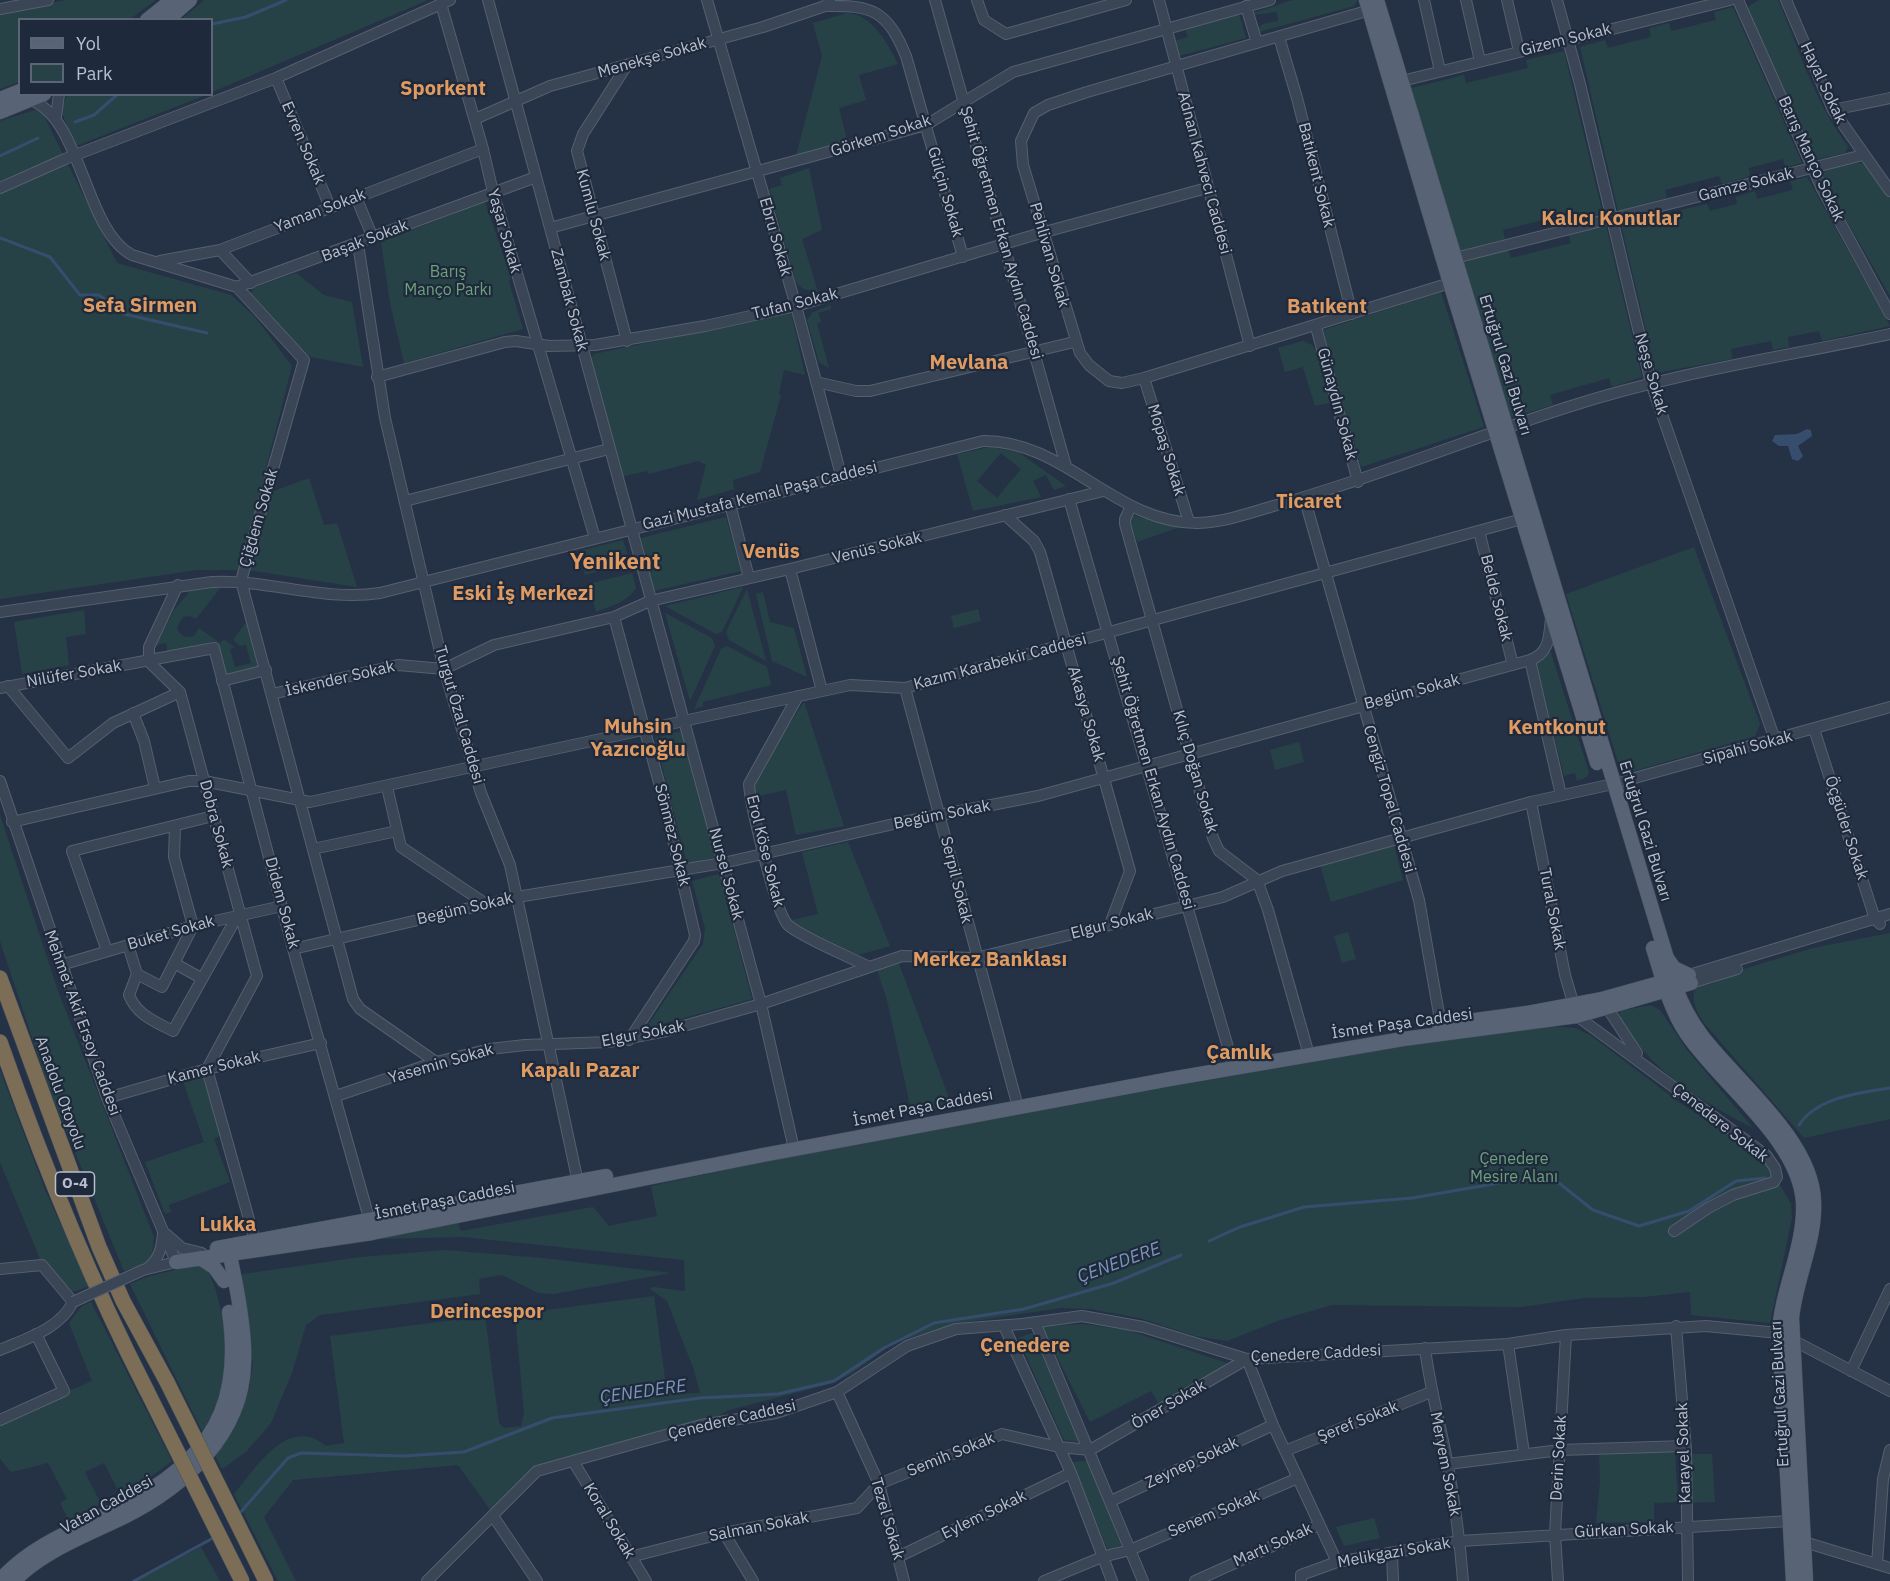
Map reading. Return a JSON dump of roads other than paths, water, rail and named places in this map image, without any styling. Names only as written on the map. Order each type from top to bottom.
[{"type":"highway","name":"Anadolu Otoyolu","points":[[0,978],[99,1247],[123,1301],[167,1382],[266,1581]]},
{"type":"highway","name":"O-4","points":[[0,1042],[81,1255],[103,1306],[242,1581]]},
{"type":"main road","points":[[149,18],[171,0]]},
{"type":"main road","points":[[169,18],[190,0]]},
{"type":"main road","name":"Ertuğrul Gazi Bulvarı","points":[[1371,3],[1402,81],[1455,258],[1522,519],[1551,616],[1609,785]]},
{"type":"main road","name":"Ertuğrul Gazi Bulvarı","points":[[1371,3],[1450,283],[1500,429],[1661,957],[1664,987],[1698,1049],[1778,1144],[1790,1161],[1802,1190],[1803,1216],[1781,1313],[1779,1333],[1793,1581]]},
{"type":"main road","points":[[0,99],[25,96]]},
{"type":"main road","points":[[0,112],[25,96]]},
{"type":"main road","points":[[1661,957],[1690,979],[1678,1009],[1656,978],[1661,957]]},
{"type":"main road","name":"İsmet Paşa Caddesi","points":[[176,1262],[224,1251],[371,1227],[1016,1103],[1308,1051],[1575,1010],[1690,979]]},
{"type":"main road","name":"Ertuğrul Gazi Bulvarı","points":[[1678,1009],[1791,1141],[1808,1173],[1813,1188],[1814,1213],[1794,1303],[1793,1340],[1806,1581]]},
{"type":"main road","points":[[201,1256],[229,1278],[257,1245]]},
{"type":"main road","name":"Vatan Caddesi","points":[[14,1581],[39,1560],[149,1503],[194,1468],[219,1442],[233,1414],[244,1372],[243,1343],[224,1251]]},
{"type":"main road","name":"Vatan Caddesi","points":[[0,1580],[19,1561],[40,1546],[149,1492],[200,1448],[212,1434],[224,1404],[233,1371],[229,1278]]},
{"type":"street","points":[[0,9],[48,0]]},
{"type":"street","name":"Zambak Sokak","points":[[488,0],[650,601]]},
{"type":"street","name":"Ebru Sokak","points":[[707,0],[796,306],[841,475]]},
{"type":"street","name":"Şehit Öğretmen Erkan Aydın Caddesi","points":[[935,0],[1066,466]]},
{"type":"street","points":[[977,0],[984,20],[1006,34],[1126,0]]},
{"type":"street","name":"Adnan Kahveci Caddesi","points":[[1159,0],[1250,346]]},
{"type":"street","points":[[1424,0],[1440,71]]},
{"type":"street","points":[[1466,0],[1480,61]]},
{"type":"street","points":[[1507,0],[1519,51]]},
{"type":"street","name":"Neşe Sokak","points":[[1557,0],[1580,84],[1651,383],[1775,741]]},
{"type":"street","points":[[1679,0],[1681,12]]},
{"type":"street","name":"Gizem Sokak","points":[[1402,81],[1730,0]]},
{"type":"street","name":"Barış Manço Sokak","points":[[1738,0],[1812,169],[1890,314]]},
{"type":"street","name":"Hayal Sokak","points":[[1786,0],[1833,110],[1890,191]]},
{"type":"street","name":"Görkem Sokak","points":[[550,228],[926,125],[1013,72],[1262,1]]},
{"type":"street","points":[[0,188],[73,156],[276,78],[446,2]]},
{"type":"street","name":"Yaşar Sokak","points":[[446,2],[493,192],[595,538]]},
{"type":"street","name":"Menekşe Sokak","points":[[475,119],[550,86],[718,39],[828,3]]},
{"type":"street","name":"Gülçin Sokak","points":[[828,3],[860,5],[877,14],[889,25],[906,56],[963,257]]},
{"type":"street","name":"Pehlivan Sokak","points":[[1371,3],[1279,37],[1077,95],[1034,113],[1023,131],[1020,149],[1041,233],[1074,342],[1089,365],[1109,381],[1122,383],[1316,327],[1450,283]]},
{"type":"street","points":[[1246,6],[1257,43]]},
{"type":"street","name":"Batıkent Sokak","points":[[1279,37],[1297,98],[1352,315]]},
{"type":"street","name":"Kumlu Sokak","points":[[627,65],[578,144],[578,159],[627,341]]},
{"type":"street","name":"Evren Sokak","points":[[276,78],[330,207]]},
{"type":"street","points":[[25,96],[42,104],[56,117],[115,240],[126,252],[237,287]]},
{"type":"street","points":[[56,117],[59,96]]},
{"type":"street","points":[[1833,110],[1890,98]]},
{"type":"street","name":"Yaman Sokak","points":[[154,262],[187,258],[220,250],[483,149]]},
{"type":"street","name":"Gamze Sokak","points":[[1455,258],[1863,155]]},
{"type":"street","name":"Başak Sokak","points":[[237,287],[536,177]]},
{"type":"street","name":"Tufan Sokak","points":[[377,377],[505,342],[581,345],[627,341],[796,306],[1041,233],[1207,188]]},
{"type":"street","points":[[356,197],[373,238]]},
{"type":"street","name":"Turgut Özal Caddesi","points":[[358,244],[377,377],[444,669],[485,807],[507,855],[579,1186]]},
{"type":"street","points":[[220,250],[251,283]]},
{"type":"street","name":"Çiğdem Sokak","points":[[237,287],[303,360],[241,581],[336,939],[356,1005],[436,1062]]},
{"type":"street","name":"Günaydın Sokak","points":[[1316,327],[1358,482]]},
{"type":"street","name":"Gazi Mustafa Kemal Paşa Caddesi","points":[[0,612],[178,585],[241,581],[354,596],[424,582],[983,441],[1022,446],[1066,466],[1103,491],[1131,506],[1171,520],[1189,522],[1222,520],[1358,482],[1500,429],[1651,383],[1890,334]]},
{"type":"street","points":[[816,382],[856,391],[870,391],[1074,342]]},
{"type":"street","name":"Mopaş Sokak","points":[[1144,378],[1189,522]]},
{"type":"street","points":[[405,501],[570,457],[609,449]]},
{"type":"street","name":"Venüs Sokak","points":[[444,669],[501,643],[614,617],[650,601],[790,569],[1103,491]]},
{"type":"street","name":"Cengiz Topel Caddesi","points":[[1304,497],[1424,921],[1442,1029]]},
{"type":"street","name":"Şehit Öğretmen Erkan Aydın Caddesi","points":[[1069,499],[1233,1064]]},
{"type":"street","points":[[730,504],[749,578]]},
{"type":"street","name":"Kılıç Doğan Sokak","points":[[1131,506],[1125,524],[1216,846],[1224,856],[1246,869],[1257,880]]},
{"type":"street","name":"Akasya Sokak","points":[[1005,515],[1034,541],[1040,552],[1130,871],[1110,924]]},
{"type":"street","name":"Kazım Karabekir Caddesi","points":[[12,822],[189,781],[204,781],[310,802],[850,685],[905,688],[1522,519]]},
{"type":"street","name":"Belde Sokak","points":[[1479,531],[1513,665]]},
{"type":"street","points":[[790,569],[822,691]]},
{"type":"street","points":[[149,662],[149,647],[178,585]]},
{"type":"street","name":"Nursel Sokak","points":[[650,601],[686,722],[761,1004],[793,1145]]},
{"type":"street","points":[[1551,616],[1546,649],[1539,657],[1530,660],[1561,795]]},
{"type":"street","name":"Sönmez Sokak","points":[[614,617],[682,870],[694,928],[694,941],[629,1040]]},
{"type":"street","name":"Didem Sokak","points":[[149,662],[214,648],[293,949],[371,1227]]},
{"type":"street","name":"Begüm Sokak","points":[[293,949],[517,897],[723,863],[898,823],[1038,796],[1190,752],[1530,660]]},
{"type":"street","name":"Nilüfer Sokak","points":[[4,687],[149,662]]},
{"type":"street","name":"Dobra Sokak","points":[[149,662],[180,693],[257,976],[207,1069]]},
{"type":"street","name":"İskender Sokak","points":[[272,694],[398,665],[444,669]]},
{"type":"street","points":[[222,681],[266,670]]},
{"type":"street","points":[[4,687],[68,758],[113,723],[180,693]]},
{"type":"street","name":"Serpil Sokak","points":[[905,688],[1016,1103]]},
{"type":"street","name":"Erol Köse Sokak","points":[[798,696],[749,784],[780,914],[789,926],[869,967]]},
{"type":"street","name":"Sipahi Sokak","points":[[1561,795],[1609,785],[1775,741],[1890,707]]},
{"type":"street","points":[[134,713],[144,741],[155,788]]},
{"type":"street","name":"Öçgüder Sokak","points":[[1814,729],[1882,922]]},
{"type":"street","name":"Mehmet Akif Ersoy Caddesi","points":[[0,780],[12,822],[107,1098],[176,1262]]},
{"type":"street","points":[[387,787],[401,847],[486,904]]},
{"type":"street","name":"Elgur Sokak","points":[[549,1045],[629,1040],[761,1004],[902,956],[976,958],[1227,896],[1257,880],[1561,795]]},
{"type":"street","name":"Tural Sokak","points":[[1531,802],[1575,1010]]},
{"type":"street","points":[[107,951],[72,851],[213,816]]},
{"type":"street","points":[[137,974],[162,987],[193,926],[174,857],[175,826]]},
{"type":"street","points":[[312,849],[397,831]]},
{"type":"street","points":[[1257,880],[1268,909],[1308,1051]]},
{"type":"street","name":"Buket Sokak","points":[[61,965],[239,913],[282,906]]},
{"type":"street","points":[[128,945],[137,974],[129,995],[135,1008],[173,1031],[239,913]]},
{"type":"street","points":[[1690,979],[1882,922],[1890,914]]},
{"type":"street","points":[[174,963],[201,978]]},
{"type":"street","name":"Çenedere Sokak","points":[[1604,1003],[1623,1035],[1648,1067]]},
{"type":"street","name":"Çenedere Sokak","points":[[1575,1010],[1766,1155],[1775,1168],[1778,1178],[1774,1182],[1716,1203],[1674,1231]]},
{"type":"street","name":"Kamer Sokak","points":[[107,1098],[207,1069],[321,1043]]},
{"type":"street","name":"Yasemin Sokak","points":[[336,1096],[436,1062],[505,1047],[549,1045]]},
{"type":"street","points":[[207,1069],[257,1245]]},
{"type":"street","points":[[164,1231],[182,1248],[201,1256]]},
{"type":"street","points":[[143,1270],[151,1266],[160,1252],[164,1231]]},
{"type":"street","name":"İsmet Paşa Caddesi","points":[[73,1302],[143,1270],[176,1262]]},
{"type":"street","points":[[0,1269],[42,1266],[73,1302],[68,1312],[36,1334],[0,1350]]},
{"type":"street","points":[[1851,1371],[1885,1312],[1890,1289]]},
{"type":"street","name":"Çenedere Caddesi","points":[[427,1581],[537,1471],[701,1425],[776,1413],[837,1392],[907,1346],[956,1329],[1004,1326],[1082,1316],[1143,1327],[1247,1359],[1508,1344],[1566,1335],[1676,1326],[1706,1326],[1779,1333]]},
{"type":"street","points":[[1035,1322],[1143,1581]]},
{"type":"street","points":[[1004,1326],[1071,1473],[1112,1581]]},
{"type":"street","name":"Karayel Sokak","points":[[1676,1326],[1685,1446],[1688,1581]]},
{"type":"street","points":[[1779,1333],[1890,1392]]},
{"type":"street","points":[[0,1420],[64,1391],[36,1334]]},
{"type":"street","name":"Derin Sokak","points":[[1558,1581],[1556,1534],[1566,1335]]},
{"type":"street","points":[[1508,1344],[1524,1453]]},
{"type":"street","name":"Meryem Sokak","points":[[1425,1348],[1431,1392],[1448,1464],[1460,1541],[1462,1581]]},
{"type":"street","points":[[1247,1359],[1273,1425],[1337,1562]]},
{"type":"street","name":"Öner Sokak","points":[[1090,1450],[1247,1359]]},
{"type":"street","name":"Tezel Sokak","points":[[837,1392],[879,1484],[904,1581]]},
{"type":"street","name":"Şeref Sokak","points":[[1285,1451],[1431,1392]]},
{"type":"street","name":"Zeynep Sokak","points":[[1111,1501],[1273,1425]]},
{"type":"street","name":"Semih Sokak","points":[[879,1484],[1002,1434],[1059,1447],[1090,1450]]},
{"type":"street","points":[[1448,1464],[1560,1450],[1685,1446]]},
{"type":"street","points":[[1877,1564],[1890,1449]]},
{"type":"street","name":"Koral Sokak","points":[[573,1461],[646,1581]]},
{"type":"street","name":"Eylem Sokak","points":[[898,1557],[1071,1473]]},
{"type":"street","name":"Senem Sokak","points":[[1044,1581],[1102,1557],[1130,1550],[1298,1478]]},
{"type":"street","name":"Salman Sokak","points":[[630,1557],[724,1533],[857,1508],[879,1484]]},
{"type":"street","points":[[492,1516],[537,1581]]},
{"type":"street","name":"Gürkan Sokak","points":[[1460,1541],[1789,1521]]},
{"type":"street","name":"Martı Sokak","points":[[1195,1581],[1319,1525]]},
{"type":"street","points":[[724,1533],[753,1581]]},
{"type":"street","name":"Melikgazi Sokak","points":[[1301,1581],[1301,1575],[1337,1562],[1460,1541]]},
{"type":"street","points":[[1804,1542],[1890,1568]]},
{"type":"street","points":[[1392,1553],[1393,1581]]},
{"type":"water","points":[[1807,429],[1811,430],[1812,436],[1798,446],[1803,456],[1798,461],[1792,459],[1788,446],[1779,446],[1772,441],[1775,435],[1797,434]]},
{"type":"waterway","points":[[213,24],[246,17],[286,0]]},
{"type":"waterway","points":[[75,122],[94,115],[116,96]]},
{"type":"waterway","points":[[0,156],[38,138]]},
{"type":"waterway","points":[[0,238],[50,257],[80,295],[99,295],[124,314],[207,333]]},
{"type":"waterway","name":"Çenedere","points":[[1799,1125],[1816,1108],[1828,1102],[1890,1088]]},
{"type":"waterway","points":[[1209,1241],[1240,1227],[1304,1207],[1412,1198],[1528,1178],[1559,1183],[1593,1210],[1639,1226],[1689,1211],[1736,1181],[1765,1178]]},
{"type":"waterway","name":"ÇENEDERE","points":[[239,1514],[288,1458],[301,1453],[403,1456],[464,1452],[552,1418],[700,1398],[778,1394],[834,1381],[884,1348],[934,1323],[1024,1309],[1114,1283],[1181,1255]]},
{"type":"waterway","name":"ÇENEDERE","points":[[134,1581],[215,1537]]},
{"type":"district","name":"Sporkent","points":[[443,89]]},
{"type":"district","name":"Kalıcı Konutlar","points":[[1611,219]]},
{"type":"district","name":"Sefa Sirmen","points":[[140,306]]},
{"type":"district","name":"Batıkent","points":[[1327,307]]},
{"type":"district","name":"Mevlana","points":[[969,363]]},
{"type":"district","name":"Ticaret","points":[[1309,502]]},
{"type":"district","name":"Venüs","points":[[771,552]]},
{"type":"district","name":"Yenikent","points":[[615,563]]},
{"type":"district","name":"Eski İş Merkezi","points":[[523,594]]},
{"type":"district","name":"Kentkonut","points":[[1557,728]]},
{"type":"district","name":"Muhsin Yazıcıoğlu","points":[[638,738]]},
{"type":"district","name":"Merkez Banklası","points":[[990,960]]},
{"type":"district","name":"Çamlık","points":[[1239,1053]]},
{"type":"district","name":"Kapalı Pazar","points":[[580,1071]]},
{"type":"district","name":"Lukka","points":[[228,1225]]},
{"type":"district","name":"Derincespor","points":[[487,1312]]},
{"type":"district","name":"Çenedere","points":[[1025,1346]]},
{"type":"park label","name":"Barış Manço Parkı","points":[[448,281]]},
{"type":"park label","name":"Çenedere Mesire Alanı","points":[[1514,1168]]}]
